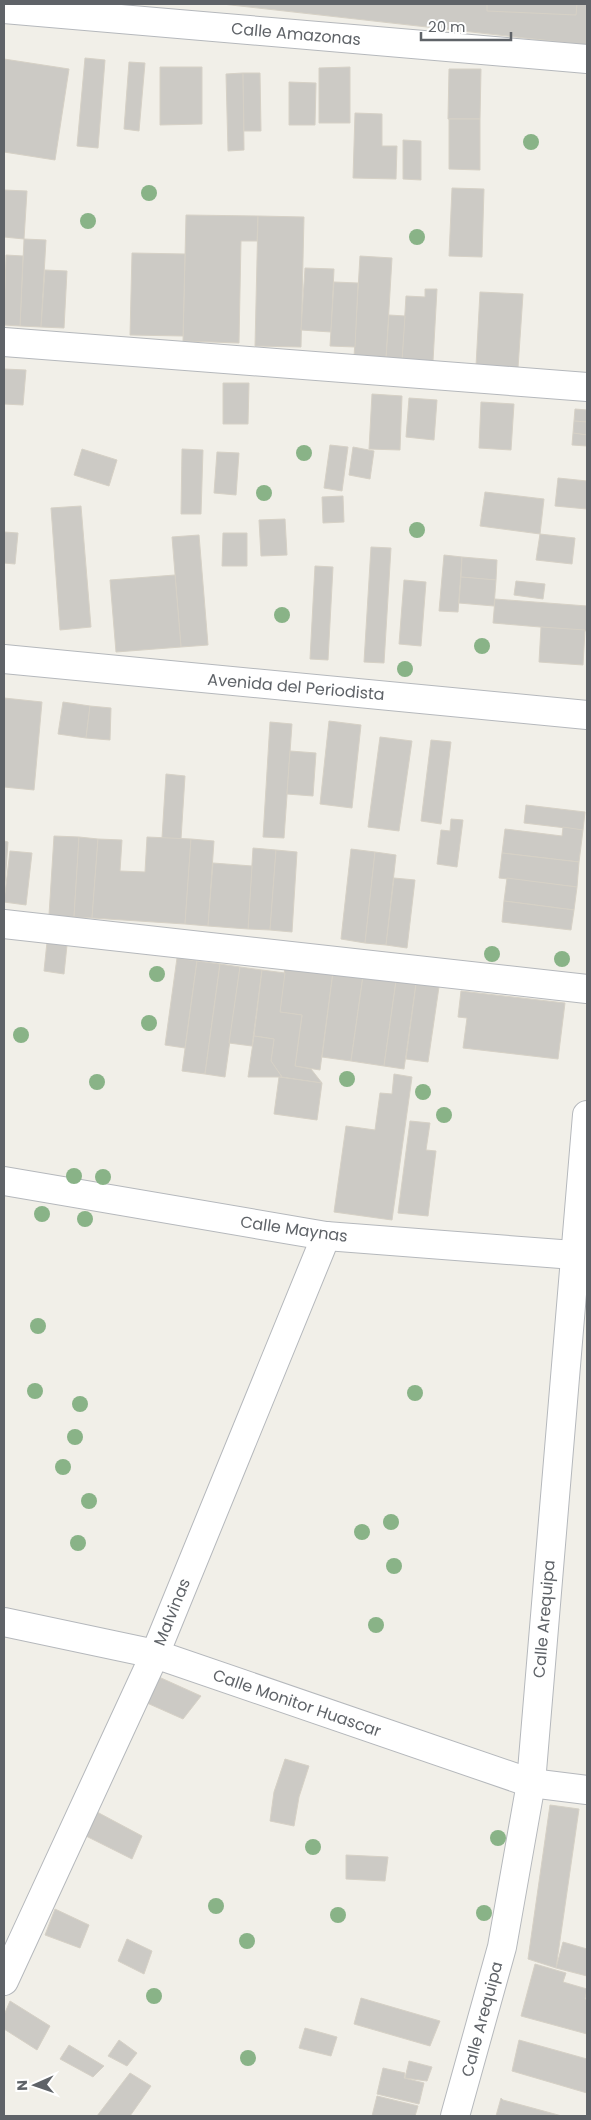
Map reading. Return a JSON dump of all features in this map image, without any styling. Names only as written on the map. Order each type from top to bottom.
[{"type":"street","name":"Calle Amazonas","points":[[4,9],[587,59]]},
{"type":"street","points":[[4,342],[587,387]]},
{"type":"street","name":"Avenida del Periodista","points":[[4,659],[587,715]]},
{"type":"street","points":[[4,924],[587,989]]},
{"type":"street","name":"Calle Arequipa","points":[[455,2116],[502,1947],[531,1783],[581,1255],[587,1115]]},
{"type":"street","name":"Calle Maynas","points":[[4,1181],[326,1236],[581,1255]]},
{"type":"street","name":"Malvinas","points":[[4,1981],[155,1654],[326,1236]]},
{"type":"street","name":"Calle Monitor Huascar","points":[[4,1622],[155,1654],[531,1783],[587,1790]]},
{"type":"building","points":[[222,4],[587,4],[587,45]]},
{"type":"building","points":[[487,4],[577,4],[576,15],[487,11]]},
{"type":"building","points":[[85,58],[105,60],[98,148],[77,146]]},
{"type":"building","points":[[4,59],[69,69],[55,160],[4,152]]},
{"type":"building","points":[[129,62],[145,63],[139,131],[124,129]]},
{"type":"building","points":[[160,67],[202,67],[202,124],[160,125]]},
{"type":"building","points":[[350,67],[350,123],[319,123],[319,68]]},
{"type":"building","points":[[449,69],[481,69],[480,119],[448,119]]},
{"type":"building","points":[[243,73],[244,150],[228,151],[226,74]]},
{"type":"building","points":[[243,73],[260,73],[261,131],[244,131]]},
{"type":"building","points":[[289,82],[316,83],[315,125],[289,125]]},
{"type":"building","points":[[355,113],[382,114],[382,146],[397,146],[396,179],[353,178]]},
{"type":"building","points":[[449,119],[480,119],[480,170],[449,169]]},
{"type":"building","points":[[403,140],[421,141],[421,180],[403,179]]},
{"type":"building","points":[[452,188],[484,189],[482,257],[449,256]]},
{"type":"building","points":[[4,190],[27,191],[24,239],[4,237]]},
{"type":"building","points":[[186,215],[258,216],[257,241],[241,241],[239,343],[183,341]]},
{"type":"building","points":[[258,216],[304,217],[301,347],[255,346]]},
{"type":"building","points":[[24,239],[46,240],[41,327],[20,326]]},
{"type":"building","points":[[132,253],[185,254],[183,336],[130,335]]},
{"type":"building","points":[[6,255],[23,256],[20,326],[4,325]]},
{"type":"building","points":[[360,256],[392,258],[386,359],[354,357]]},
{"type":"building","points":[[305,268],[334,269],[331,332],[301,330]]},
{"type":"building","points":[[45,270],[67,271],[64,328],[41,327]]},
{"type":"building","points":[[334,282],[358,283],[355,347],[330,346]]},
{"type":"building","points":[[425,289],[437,289],[433,361],[402,360],[406,296],[425,297]]},
{"type":"building","points":[[480,292],[523,294],[518,368],[476,366]]},
{"type":"building","points":[[389,315],[405,316],[402,360],[386,359]]},
{"type":"building","points":[[4,369],[26,370],[23,405],[4,404]]},
{"type":"building","points":[[223,383],[249,383],[248,424],[223,424]]},
{"type":"building","points":[[372,394],[402,396],[400,450],[369,449]]},
{"type":"building","points":[[409,398],[437,400],[434,440],[406,437]]},
{"type":"building","points":[[481,402],[514,404],[511,450],[479,448]]},
{"type":"building","points":[[575,409],[587,410],[587,422],[574,421]]},
{"type":"building","points":[[574,421],[587,422],[587,435],[573,433]]},
{"type":"building","points":[[573,433],[587,435],[587,446],[572,445]]},
{"type":"building","points":[[330,445],[348,447],[342,491],[324,488]]},
{"type":"building","points":[[353,447],[374,451],[370,479],[349,475]]},
{"type":"building","points":[[82,449],[117,460],[109,486],[74,475]]},
{"type":"building","points":[[182,449],[203,450],[201,514],[181,514]]},
{"type":"building","points":[[217,452],[239,453],[236,495],[214,493]]},
{"type":"building","points":[[558,478],[587,481],[587,509],[555,506]]},
{"type":"building","points":[[485,492],[544,499],[540,534],[480,526]]},
{"type":"building","points":[[343,496],[344,522],[323,523],[322,497]]},
{"type":"building","points":[[81,506],[91,627],[60,630],[51,508]]},
{"type":"building","points":[[285,519],[287,555],[261,556],[259,520]]},
{"type":"building","points":[[4,532],[18,533],[15,564],[4,563]]},
{"type":"building","points":[[223,533],[247,533],[247,566],[222,566]]},
{"type":"building","points":[[540,534],[575,538],[572,564],[536,560]]},
{"type":"building","points":[[199,535],[208,645],[181,647],[172,537]]},
{"type":"building","points":[[371,547],[391,548],[384,663],[364,662]]},
{"type":"building","points":[[444,555],[462,557],[458,612],[439,611]]},
{"type":"building","points":[[462,557],[497,560],[496,580],[461,577]]},
{"type":"building","points":[[315,566],[333,567],[328,660],[310,659]]},
{"type":"building","points":[[175,575],[181,647],[116,652],[110,580]]},
{"type":"building","points":[[461,577],[496,580],[494,606],[459,603]]},
{"type":"building","points":[[404,580],[426,582],[421,646],[399,644]]},
{"type":"building","points":[[516,581],[545,584],[543,599],[514,595]]},
{"type":"building","points":[[495,599],[587,606],[587,631],[493,623]]},
{"type":"building","points":[[541,627],[585,630],[583,665],[539,662]]},
{"type":"building","points":[[4,698],[42,702],[34,790],[4,787]]},
{"type":"building","points":[[63,702],[90,706],[86,738],[58,734]]},
{"type":"building","points":[[90,706],[111,708],[110,740],[86,738]]},
{"type":"building","points":[[329,721],[361,725],[352,808],[320,804]]},
{"type":"building","points":[[270,722],[292,724],[284,838],[263,837]]},
{"type":"building","points":[[380,737],[412,741],[399,831],[368,827]]},
{"type":"building","points":[[431,740],[451,742],[441,824],[421,821]]},
{"type":"building","points":[[290,751],[316,753],[313,796],[287,794]]},
{"type":"building","points":[[166,774],[185,776],[181,839],[162,838]]},
{"type":"building","points":[[526,805],[585,812],[583,830],[524,823]]},
{"type":"building","points":[[451,819],[463,820],[457,867],[437,864],[441,830],[450,831]]},
{"type":"building","points":[[563,827],[583,830],[579,862],[502,853],[505,829],[562,836]]},
{"type":"building","points":[[54,836],[79,837],[74,917],[49,915]]},
{"type":"building","points":[[79,837],[98,839],[92,918],[74,917]]},
{"type":"building","points":[[147,837],[191,839],[185,924],[92,918],[98,839],[122,840],[120,871],[145,872]]},
{"type":"building","points":[[191,839],[214,841],[208,926],[185,924]]},
{"type":"building","points":[[4,841],[8,842],[4,897]]},
{"type":"building","points":[[253,848],[276,850],[270,930],[248,929]]},
{"type":"building","points":[[351,849],[375,852],[365,943],[341,939]]},
{"type":"building","points":[[276,850],[297,852],[292,932],[270,930]]},
{"type":"building","points":[[10,851],[32,853],[26,905],[4,902]]},
{"type":"building","points":[[375,852],[396,855],[386,945],[365,943]]},
{"type":"building","points":[[502,853],[579,862],[577,887],[499,878]]},
{"type":"building","points":[[213,863],[252,866],[248,929],[208,926]]},
{"type":"building","points":[[394,878],[415,880],[407,948],[386,945]]},
{"type":"building","points":[[507,878],[577,887],[574,910],[504,901]]},
{"type":"building","points":[[504,901],[574,910],[571,930],[502,922]]},
{"type":"building","points":[[47,942],[67,945],[64,974],[44,971]]},
{"type":"building","points":[[177,958],[197,961],[185,1048],[165,1045]]},
{"type":"building","points":[[197,961],[220,964],[205,1074],[182,1071]]},
{"type":"building","points":[[220,964],[240,967],[225,1077],[205,1074]]},
{"type":"building","points":[[285,966],[333,972],[320,1070],[295,1066],[302,1015],[280,1012]]},
{"type":"building","points":[[240,967],[262,970],[252,1046],[229,1043]]},
{"type":"building","points":[[262,970],[285,973],[280,1012],[302,1015],[295,1066],[311,1069],[322,1083],[282,1077],[271,1061],[274,1039],[254,1036]]},
{"type":"building","points":[[333,972],[363,976],[351,1061],[322,1057]]},
{"type":"building","points":[[363,976],[396,981],[384,1066],[351,1061]]},
{"type":"building","points":[[396,981],[416,984],[404,1069],[384,1066]]},
{"type":"building","points":[[416,984],[439,987],[428,1062],[406,1059]]},
{"type":"building","points":[[461,991],[565,1003],[558,1059],[463,1048],[467,1018],[458,1017]]},
{"type":"building","points":[[254,1036],[274,1039],[271,1061],[282,1077],[248,1077]]},
{"type":"building","points":[[394,1074],[412,1077],[392,1220],[334,1212],[346,1126],[375,1130],[380,1093],[392,1094]]},
{"type":"building","points":[[279,1077],[322,1083],[317,1120],[274,1114]]},
{"type":"building","points":[[410,1121],[430,1123],[426,1150],[436,1151],[428,1216],[398,1213]]},
{"type":"building","points":[[150,1673],[201,1696],[183,1719],[138,1699]]},
{"type":"building","points":[[285,1759],[309,1766],[299,1797],[294,1826],[270,1821],[274,1792]]},
{"type":"building","points":[[550,1805],[579,1809],[556,1968],[528,1959]]},
{"type":"building","points":[[97,1812],[142,1836],[132,1859],[86,1836]]},
{"type":"building","points":[[346,1855],[388,1857],[385,1881],[346,1879]]},
{"type":"building","points":[[55,1909],[89,1925],[80,1948],[45,1935]]},
{"type":"building","points":[[127,1939],[152,1951],[144,1974],[118,1961]]},
{"type":"building","points":[[563,1942],[587,1949],[587,1976],[556,1968]]},
{"type":"building","points":[[535,1964],[566,1973],[563,1982],[587,1989],[585,1999],[587,2000],[587,2034],[521,2016]]},
{"type":"building","points":[[361,1998],[440,2021],[430,2046],[354,2024]]},
{"type":"building","points":[[10,2001],[50,2026],[37,2050],[4,2029],[4,2015]]},
{"type":"building","points":[[305,2028],[337,2037],[331,2056],[299,2048]]},
{"type":"building","points":[[119,2040],[137,2053],[127,2066],[108,2056]]},
{"type":"building","points":[[519,2040],[587,2059],[587,2093],[512,2071]]},
{"type":"building","points":[[69,2045],[104,2066],[93,2077],[60,2059]]},
{"type":"building","points":[[409,2061],[432,2067],[427,2081],[405,2078]]},
{"type":"building","points":[[383,2068],[405,2073],[404,2078],[424,2083],[419,2104],[377,2094]]},
{"type":"building","points":[[130,2073],[151,2086],[130,2116],[97,2116]]},
{"type":"building","points":[[377,2096],[418,2106],[415,2116],[372,2116]]},
{"type":"building","points":[[501,2098],[503,2100],[562,2116],[496,2116]]}]
